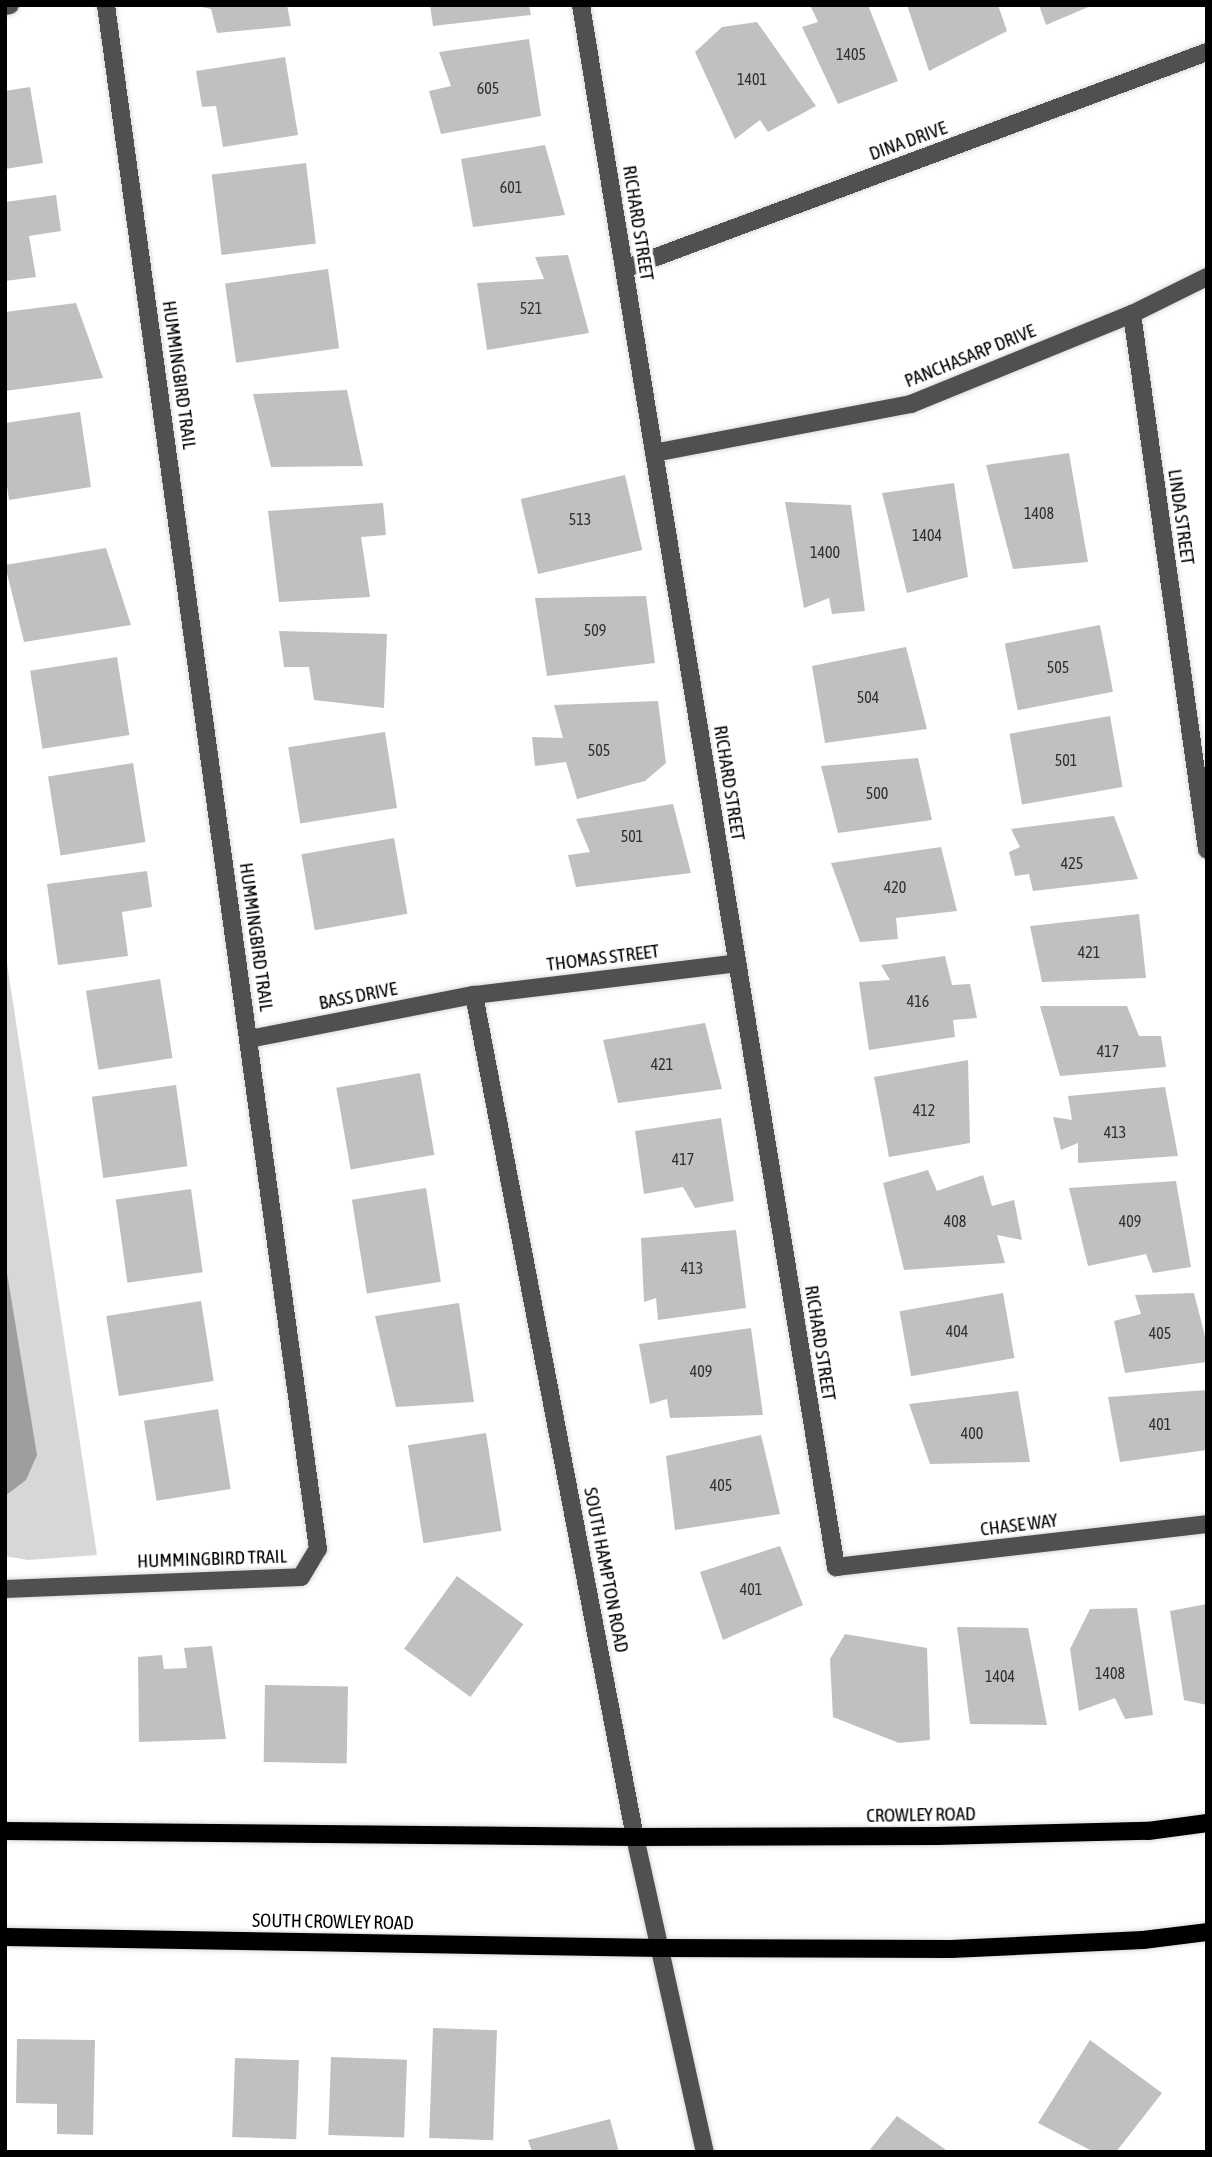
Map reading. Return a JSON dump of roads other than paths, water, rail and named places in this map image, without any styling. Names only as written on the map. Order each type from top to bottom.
[{"type":"main road","name":"CROWLEY ROAD","points":[[635,1837],[937,1836],[1148,1831],[1207,1823]]},
{"type":"main road","points":[[5,1831],[635,1837]]},
{"type":"main road","points":[[661,1948],[951,1949],[1143,1940],[1207,1932]]},
{"type":"main road","name":"SOUTH CROWLEY ROAD","points":[[5,1937],[661,1948]]},
{"type":"street","points":[[5,6],[10,5]]},
{"type":"street","name":"HUMMINGBIRD TRAIL","points":[[5,1589],[301,1577],[318,1549],[106,5]]},
{"type":"street","name":"RICHARD STREET","points":[[581,5],[836,1567]]},
{"type":"street","name":"DINA DRIVE","points":[[624,269],[1207,52]]},
{"type":"street","name":"PANCHASARP DRIVE","points":[[654,453],[912,404],[1132,314],[1207,277]]},
{"type":"street","name":"LINDA STREET","points":[[1132,314],[1207,850]]},
{"type":"street","name":"THOMAS STREET","points":[[474,995],[737,963]]},
{"type":"street","name":"BASS DRIVE","points":[[249,1039],[474,995]]},
{"type":"street","name":"SOUTH HAMPTON ROAD","points":[[474,995],[635,1837],[705,2152]]},
{"type":"street","name":"CHASE WAY","points":[[836,1567],[1207,1524]]}]
